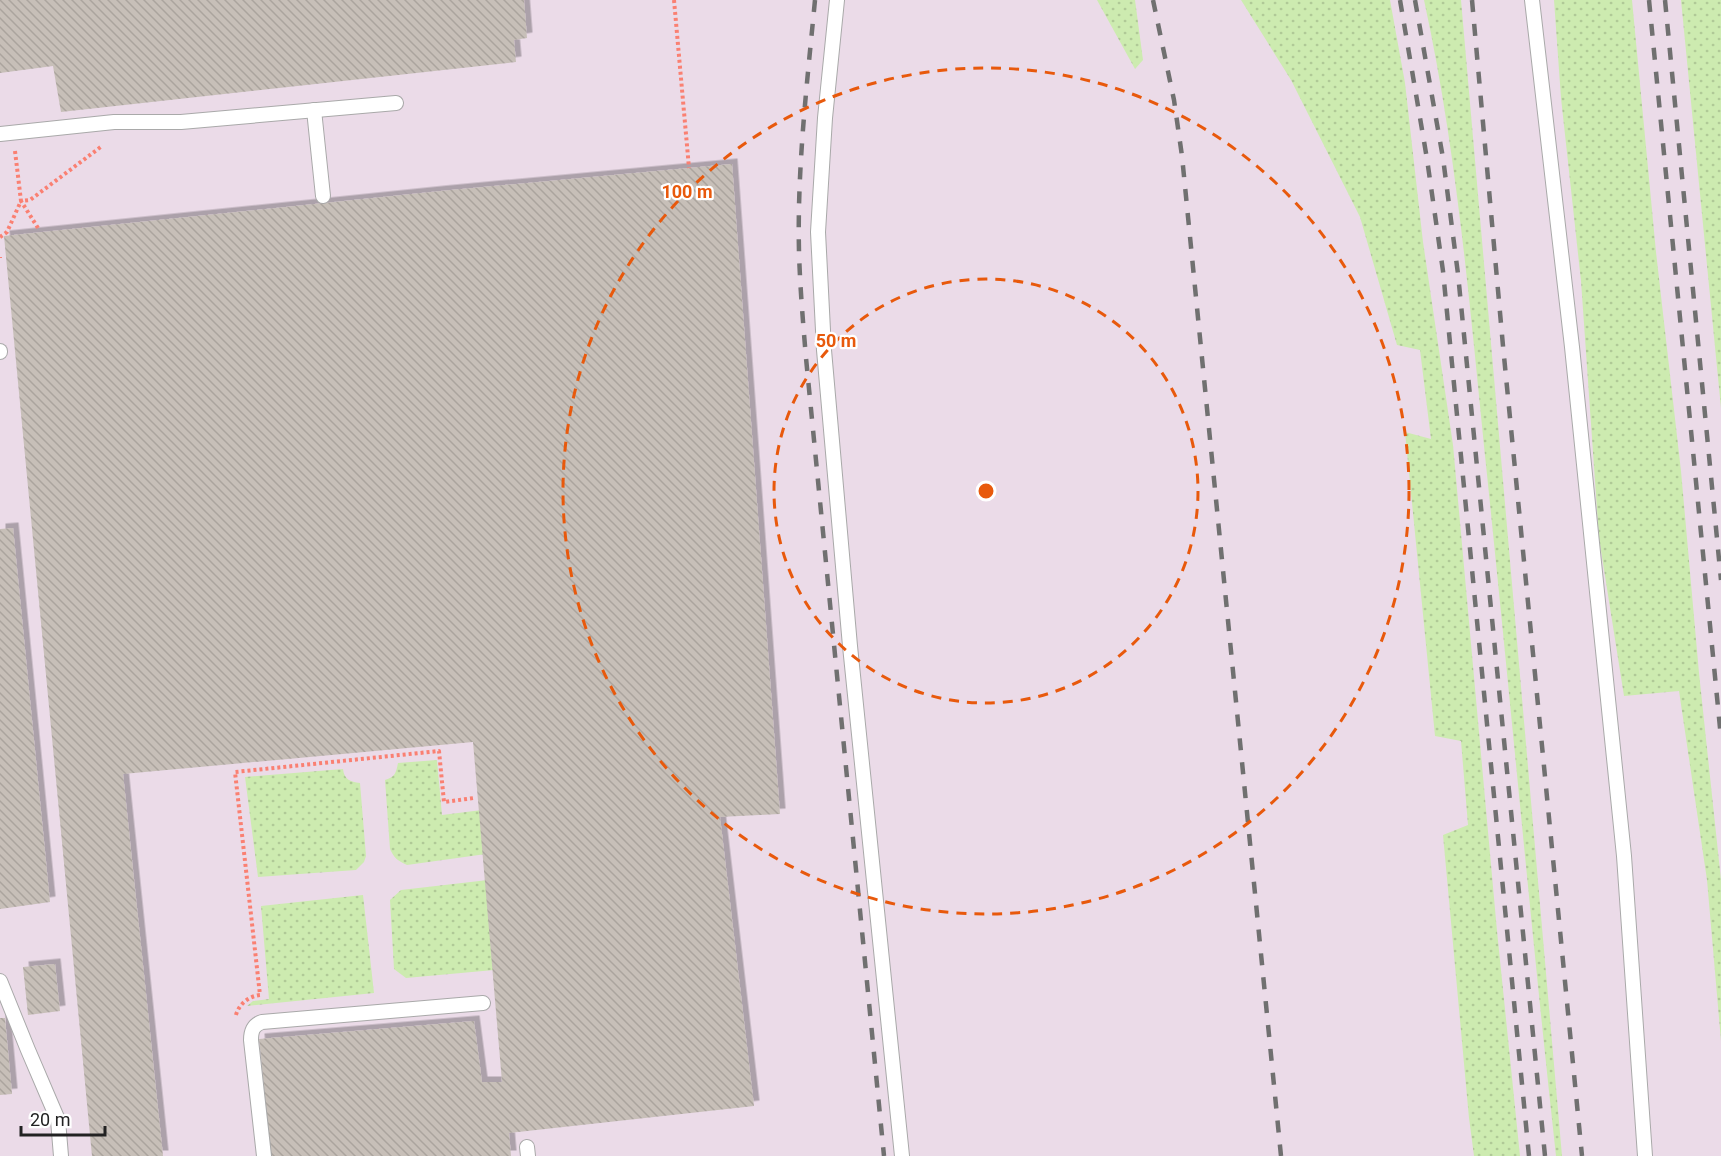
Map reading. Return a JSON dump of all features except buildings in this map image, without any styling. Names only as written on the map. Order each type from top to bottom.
[{"type":"lane","points":[[837,0],[825,118],[819,232],[824,350],[850,646],[902,1156]]},
{"type":"lane","points":[[1532,0],[1572,347],[1624,856],[1646,1156]]},
{"type":"lane","points":[[7,133],[114,122],[181,122],[396,102]]},
{"type":"lane","points":[[314,110],[322,196]]},
{"type":"lane","points":[[0,981],[58,1120],[62,1156]]},
{"type":"lane","points":[[264,1156],[251,1040],[251,1033],[256,1024],[483,1003]]},
{"type":"path","points":[[674,0],[689,168]]},
{"type":"path","points":[[21,201],[30,200],[112,138],[114,122]]},
{"type":"path","points":[[7,133],[21,201],[38,228]]},
{"type":"path","points":[[0,237],[7,232],[21,201]]},
{"type":"path","points":[[236,1016],[242,1004],[253,996],[260,995],[235,772],[439,751],[444,802],[474,798]]},
{"type":"shaded area","points":[[0,0],[1690,0],[1721,285],[1721,1156],[0,1156]]},
{"type":"green space","points":[[1097,0],[1135,0],[1143,60],[1135,69]]},
{"type":"green space","points":[[1241,0],[1390,0],[1405,83],[1423,242],[1453,445],[1520,1156],[1474,1156],[1469,1118],[1443,835],[1468,825],[1461,741],[1435,736],[1405,432],[1431,439],[1420,350],[1397,345],[1360,217],[1291,80]]},
{"type":"green space","points":[[1424,0],[1461,0],[1562,1156],[1556,1156],[1460,222],[1445,111]]},
{"type":"green space","points":[[1554,0],[1632,0],[1721,880],[1721,1041],[1707,880],[1679,691],[1624,696],[1599,538],[1581,281],[1561,98]]},
{"type":"green space","points":[[1681,0],[1721,0],[1721,408]]},
{"type":"green space","points":[[437,760],[442,815],[482,810],[486,854],[407,865],[397,859],[390,849],[385,780],[394,774],[398,763]]},
{"type":"green space","points":[[343,769],[348,779],[360,783],[366,856],[364,862],[356,870],[258,877],[245,777]]},
{"type":"green space","points":[[488,880],[494,970],[406,978],[394,969],[390,900],[401,890]]},
{"type":"green space","points":[[363,895],[374,993],[247,1006],[253,1001],[269,999],[261,906]]},
{"type":"railway","points":[[815,0],[803,126],[799,220],[801,291],[884,1156]]},
{"type":"railway","points":[[1153,0],[1174,100],[1182,156],[1281,1156]]},
{"type":"railway","points":[[1400,0],[1443,271],[1529,1156]]},
{"type":"railway","points":[[1415,0],[1443,158],[1458,274],[1545,1156]]},
{"type":"railway","points":[[1472,0],[1503,346],[1582,1156]]},
{"type":"railway","points":[[1649,0],[1721,738]]},
{"type":"railway","points":[[1665,0],[1721,580]]}]
